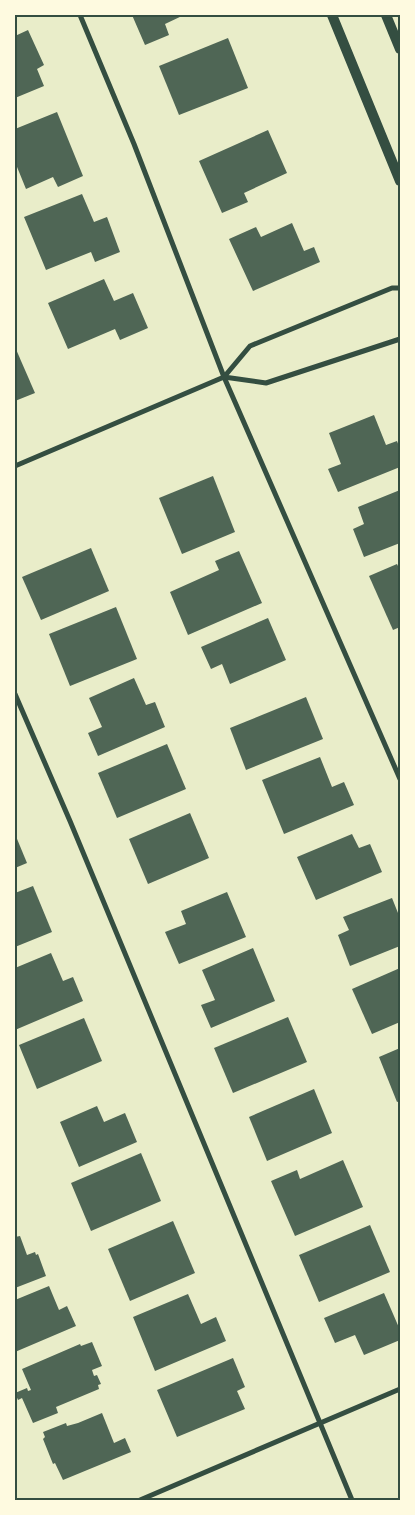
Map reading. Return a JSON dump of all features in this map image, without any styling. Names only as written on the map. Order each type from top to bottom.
[{"type":"main road","points":[[332,15],[400,181]]},
{"type":"main road","points":[[386,15],[400,49]]},
{"type":"street","points":[[80,15],[134,144],[224,377],[400,779]]},
{"type":"street","points":[[15,466],[224,377],[250,346],[392,288],[400,288]]},
{"type":"street","points":[[224,377],[266,383],[400,339]]},
{"type":"street","points":[[15,694],[70,821],[352,1500]]},
{"type":"street","points":[[140,1500],[400,1390]]},
{"type":"building","points":[[132,15],[184,15],[165,24],[169,35],[145,45]]},
{"type":"building","points":[[28,30],[44,65],[37,69],[44,86],[15,98],[15,36]]},
{"type":"building","points":[[228,38],[248,88],[179,115],[159,66]]},
{"type":"building","points":[[57,112],[83,176],[58,187],[53,177],[26,189],[15,162],[15,129]]},
{"type":"building","points":[[268,130],[287,173],[244,193],[248,202],[222,213],[199,161]]},
{"type":"building","points":[[82,194],[94,222],[107,217],[120,252],[95,262],[91,252],[46,270],[24,217]]},
{"type":"building","points":[[292,223],[304,251],[314,247],[320,262],[253,291],[229,239],[256,227],[261,237]]},
{"type":"building","points":[[104,279],[114,301],[133,293],[148,328],[120,340],[115,329],[68,349],[48,303]]},
{"type":"building","points":[[15,347],[35,393],[15,401]]},
{"type":"building","points":[[374,415],[386,445],[397,441],[400,449],[400,467],[338,492],[328,469],[341,464],[329,433]]},
{"type":"building","points":[[213,476],[235,532],[182,554],[159,498]]},
{"type":"building","points":[[400,490],[400,543],[364,557],[353,529],[364,524],[358,507]]},
{"type":"building","points":[[91,548],[109,591],[41,620],[22,577]]},
{"type":"building","points":[[239,551],[262,603],[188,635],[170,592],[219,570],[215,561]]},
{"type":"building","points":[[397,564],[400,570],[400,627],[393,630],[369,576]]},
{"type":"building","points":[[116,607],[137,659],[70,686],[49,634]]},
{"type":"building","points":[[268,618],[286,660],[230,684],[222,664],[211,669],[201,647]]},
{"type":"building","points":[[134,678],[146,705],[155,702],[165,727],[98,756],[88,733],[102,727],[89,698]]},
{"type":"building","points":[[306,697],[323,739],[246,770],[230,728]]},
{"type":"building","points":[[167,744],[186,789],[117,818],[98,773]]},
{"type":"building","points":[[320,757],[332,787],[344,782],[354,805],[284,834],[262,780]]},
{"type":"building","points":[[190,813],[209,858],[148,884],[129,839]]},
{"type":"building","points":[[15,834],[27,863],[15,868]]},
{"type":"building","points":[[352,834],[359,848],[370,844],[382,872],[316,900],[297,857]]},
{"type":"building","points":[[33,886],[52,932],[15,947],[15,893]]},
{"type":"building","points":[[227,892],[246,937],[179,964],[165,932],[186,924],[181,911]]},
{"type":"building","points":[[392,898],[400,918],[400,946],[350,966],[338,935],[349,930],[343,917]]},
{"type":"building","points":[[253,948],[275,1001],[211,1028],[201,1005],[215,1000],[202,970]]},
{"type":"building","points":[[51,953],[63,981],[73,977],[83,1001],[15,1030],[15,968]]},
{"type":"building","points":[[400,968],[400,1022],[372,1034],[352,989]]},
{"type":"building","points":[[288,1017],[307,1062],[233,1093],[214,1048]]},
{"type":"building","points":[[84,1018],[102,1061],[37,1089],[19,1045]]},
{"type":"building","points":[[400,1048],[400,1101],[397,1102],[379,1057]]},
{"type":"building","points":[[314,1089],[332,1133],[267,1161],[249,1117]]},
{"type":"building","points":[[97,1106],[104,1122],[125,1113],[137,1142],[79,1167],[60,1122]]},
{"type":"building","points":[[141,1153],[161,1201],[91,1231],[71,1183]]},
{"type":"building","points":[[343,1160],[363,1207],[295,1236],[271,1181],[297,1170],[300,1179]]},
{"type":"building","points":[[173,1221],[195,1273],[130,1301],[108,1249]]},
{"type":"building","points":[[370,1225],[390,1272],[319,1302],[299,1255]]},
{"type":"building","points":[[20,1236],[27,1255],[35,1252],[36,1255],[38,1254],[46,1276],[15,1288],[15,1237]]},
{"type":"building","points":[[49,1286],[59,1310],[67,1306],[76,1326],[15,1352],[15,1300]]},
{"type":"building","points":[[384,1293],[400,1330],[400,1340],[364,1355],[355,1335],[335,1343],[324,1318]]},
{"type":"building","points":[[188,1294],[201,1324],[216,1317],[226,1341],[155,1371],[133,1317]]},
{"type":"building","points":[[92,1342],[102,1366],[92,1370],[94,1376],[97,1375],[101,1384],[98,1385],[99,1389],[56,1407],[58,1413],[33,1423],[22,1398],[18,1400],[15,1393],[27,1388],[28,1391],[31,1390],[22,1369],[80,1344],[81,1346]]},
{"type":"building","points":[[233,1358],[245,1387],[237,1391],[245,1409],[177,1437],[157,1390]]},
{"type":"building","points":[[102,1413],[114,1443],[125,1438],[131,1452],[63,1480],[55,1463],[53,1464],[43,1439],[45,1437],[43,1432],[66,1423],[67,1426],[78,1423]]}]
